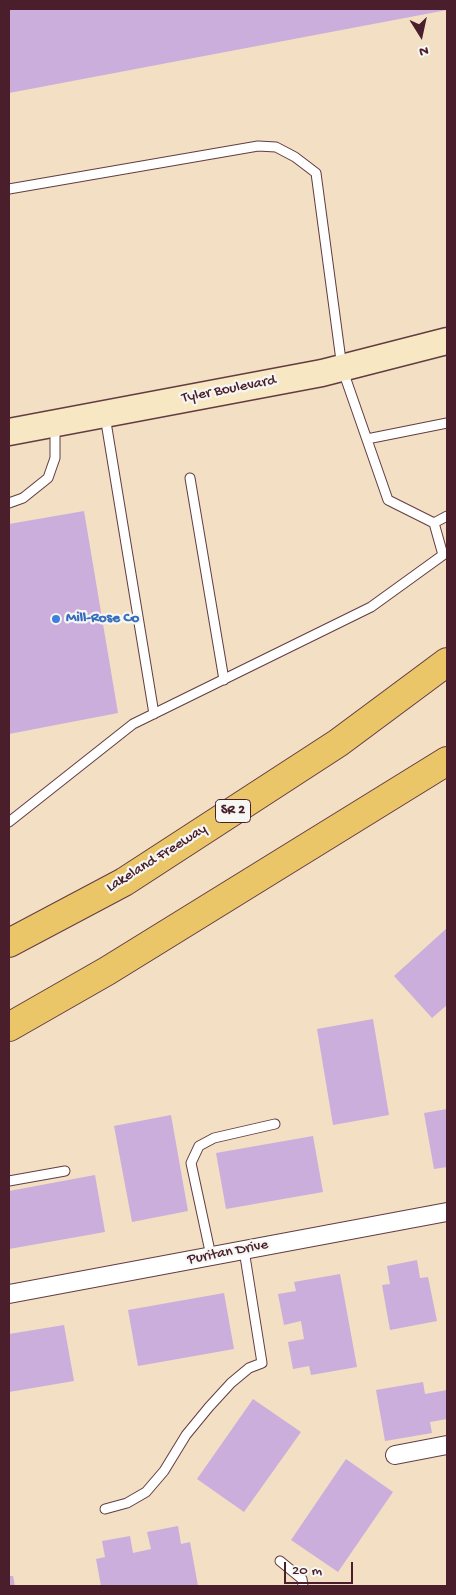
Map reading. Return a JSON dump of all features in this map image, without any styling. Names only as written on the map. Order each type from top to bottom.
[{"type":"highway","name":"Lakeland Freeway","points":[[9,943],[124,882],[338,743],[447,662]]},
{"type":"highway","points":[[9,1027],[107,971],[447,761]]},
{"type":"street","name":"Tyler Boulevard","points":[[9,432],[342,368],[447,341]]},
{"type":"street","name":"Puritan Drive","points":[[9,1294],[447,1212]]},
{"type":"street","points":[[395,1455],[447,1445]]},
{"type":"lane","points":[[9,189],[258,146],[276,148],[295,157],[316,173],[342,368],[388,500],[434,523],[443,556],[371,607],[134,724],[9,822]]},
{"type":"lane","points":[[104,414],[154,714]]},
{"type":"lane","points":[[9,502],[23,498],[48,478],[55,458],[55,423]]},
{"type":"lane","points":[[367,439],[447,423]]},
{"type":"lane","points":[[190,478],[224,680]]},
{"type":"lane","points":[[434,523],[447,516]]},
{"type":"lane","points":[[211,1256],[191,1163],[199,1146],[214,1138],[275,1124]]},
{"type":"lane","points":[[9,1181],[65,1172]]},
{"type":"lane","points":[[105,1509],[127,1503],[146,1492],[164,1471],[186,1435],[209,1407],[231,1383],[249,1368],[262,1364],[244,1250]]},
{"type":"lane","points":[[280,1561],[302,1579],[304,1586]]},
{"type":"building","points":[[9,9],[447,9],[447,10],[9,93]]},
{"type":"building","name":"Mill-Rose Co","points":[[84,511],[118,713],[9,734],[9,524]]},
{"type":"building","points":[[447,928],[447,1005],[432,1018],[394,976]]},
{"type":"building","points":[[373,1019],[389,1115],[333,1125],[317,1029]]},
{"type":"building","points":[[447,1109],[447,1167],[434,1169],[424,1113]]},
{"type":"building","points":[[171,1115],[188,1211],[132,1222],[114,1126]]},
{"type":"building","points":[[313,1136],[323,1192],[226,1209],[216,1153]]},
{"type":"building","points":[[95,1175],[105,1232],[9,1249],[9,1191]]},
{"type":"building","points":[[417,1260],[420,1278],[428,1277],[437,1321],[390,1330],[382,1285],[390,1284],[387,1266]]},
{"type":"building","points":[[340,1274],[357,1367],[311,1375],[309,1366],[293,1369],[288,1342],[304,1339],[301,1321],[284,1325],[278,1294],[296,1291],[294,1282]]},
{"type":"building","points":[[224,1293],[234,1349],[138,1366],[128,1310]]},
{"type":"building","points":[[64,1325],[74,1381],[9,1392],[9,1334]]},
{"type":"building","points":[[423,1382],[425,1394],[447,1390],[447,1419],[430,1422],[432,1433],[385,1441],[376,1390]]},
{"type":"building","points":[[253,1399],[301,1432],[244,1512],[197,1479]]},
{"type":"building","points":[[346,1459],[393,1492],[338,1572],[291,1540]]},
{"type":"building","points":[[178,1526],[181,1544],[190,1542],[198,1586],[101,1586],[96,1559],[105,1557],[102,1541],[130,1536],[133,1553],[151,1549],[147,1532]]},
{"type":"building","points":[[9,1576],[13,1576],[15,1586],[9,1586]]},
{"type":"place","name":"Mill-Rose Co","points":[[56,619]]}]
